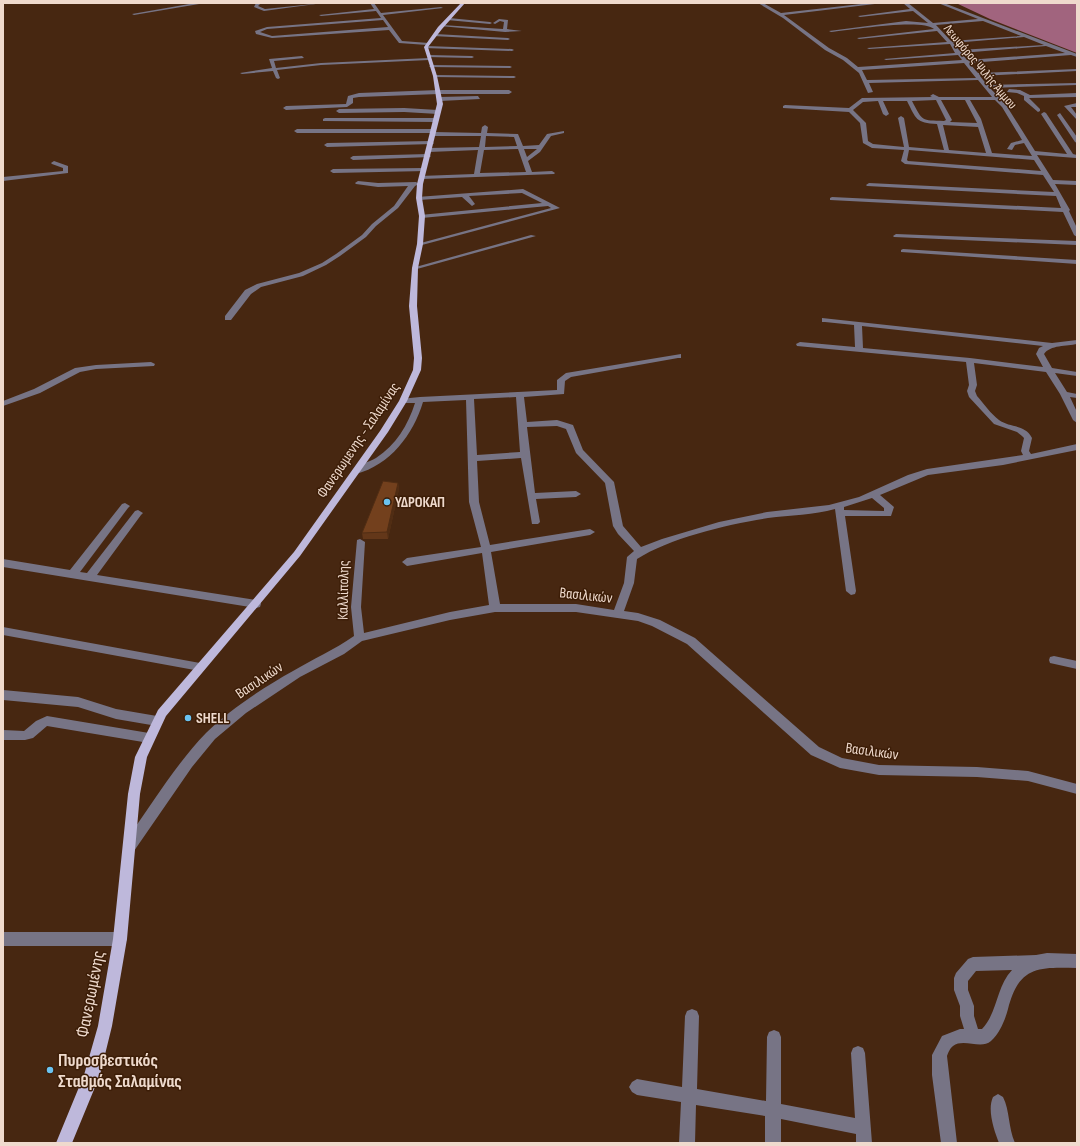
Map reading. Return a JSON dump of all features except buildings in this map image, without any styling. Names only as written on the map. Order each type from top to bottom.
[{"type":"main road","points":[[429,53],[435,34],[463,3]]},
{"type":"main road","points":[[429,53],[430,34],[441,27]]},
{"type":"main road","name":"Φανερωμενης - Σαλαμίνας","points":[[129,847],[134,794],[141,757],[157,721],[200,667],[256,604],[297,554],[384,432],[403,401],[417,370],[418,358],[413,306],[415,268],[420,244],[422,216],[419,198],[420,179],[437,116],[439,95],[429,53]]},
{"type":"main road","name":"Φανερωμένης","points":[[64,1143],[92,1075],[101,1044],[120,939],[129,847]]},
{"type":"street","points":[[143,8],[164,4],[182,3]]},
{"type":"street","points":[[134,14],[203,3]]},
{"type":"street","points":[[259,3],[255,6],[264,10],[321,3]]},
{"type":"street","points":[[760,3],[781,14],[857,69],[866,82],[870,92]]},
{"type":"street","points":[[781,14],[881,3]]},
{"type":"street","name":"Λεωφόρος Ψιλής Άμμου","points":[[905,3],[938,30],[977,77],[1004,106],[1024,141],[1058,194],[1067,210],[1077,234]]},
{"type":"street","points":[[940,3],[1077,56]]},
{"type":"street","points":[[366,5],[373,4],[392,28],[397,39],[401,42],[429,53],[510,66]]},
{"type":"street","points":[[321,15],[441,8]]},
{"type":"street","points":[[860,16],[914,10]]},
{"type":"street","points":[[385,19],[267,28],[257,31],[258,33],[272,37],[392,28]]},
{"type":"street","points":[[449,19],[521,26]]},
{"type":"street","points":[[841,35],[982,20]]},
{"type":"street","points":[[831,31],[911,22],[925,25]]},
{"type":"street","points":[[505,30],[506,24]]},
{"type":"street","points":[[441,27],[520,31]]},
{"type":"street","points":[[859,38],[938,30]]},
{"type":"street","points":[[435,34],[508,39]]},
{"type":"street","points":[[869,48],[1025,37]]},
{"type":"street","points":[[492,50],[501,39]]},
{"type":"street","points":[[886,59],[1048,46]]},
{"type":"street","points":[[242,73],[274,69],[310,68],[429,53],[512,50]]},
{"type":"street","points":[[429,53],[472,57]]},
{"type":"street","points":[[857,69],[1070,54]]},
{"type":"street","points":[[278,78],[271,60],[300,55],[310,68]]},
{"type":"street","points":[[866,82],[977,77],[1077,70]]},
{"type":"street","points":[[1067,71],[1077,78]]},
{"type":"street","points":[[435,76],[514,77]]},
{"type":"street","points":[[988,89],[1077,84]]},
{"type":"street","points":[[988,89],[1015,91],[1027,96],[1077,95]]},
{"type":"street","points":[[286,108],[346,105],[350,103],[350,97],[352,96],[439,95],[509,92]]},
{"type":"street","points":[[439,95],[488,98]]},
{"type":"street","points":[[1027,96],[1026,99],[1038,110]]},
{"type":"street","points":[[785,107],[850,110],[860,101],[938,98],[996,98]]},
{"type":"street","points":[[938,98],[949,120],[942,124]]},
{"type":"street","points":[[966,98],[978,119],[990,155]]},
{"type":"street","points":[[908,99],[919,119],[925,122],[979,125]]},
{"type":"street","points":[[880,100],[886,114]]},
{"type":"street","points":[[1077,104],[1067,106],[1077,118]]},
{"type":"street","points":[[295,112],[407,110],[437,116]]},
{"type":"street","points":[[850,110],[863,123],[865,142],[867,144],[907,149],[990,155],[1074,156]]},
{"type":"street","points":[[1044,114],[1074,156]]},
{"type":"street","points":[[1060,115],[1077,141]]},
{"type":"street","points":[[325,120],[363,120],[437,116]]},
{"type":"street","points":[[901,118],[907,149],[904,161],[907,163],[1045,172]]},
{"type":"street","points":[[346,178],[367,122],[363,120]]},
{"type":"street","points":[[942,124],[947,152]]},
{"type":"street","points":[[477,175],[480,149],[485,127]]},
{"type":"street","points":[[297,131],[516,135],[530,174]]},
{"type":"street","points":[[525,161],[537,152],[549,136],[562,132]]},
{"type":"street","points":[[1010,149],[1013,144],[1024,141]]},
{"type":"street","points":[[327,145],[359,144],[429,150]]},
{"type":"street","points":[[353,158],[429,150],[540,147]]},
{"type":"street","points":[[3,179],[66,172],[66,166],[54,163]]},
{"type":"street","points":[[333,171],[348,171],[420,179]]},
{"type":"street","points":[[358,183],[378,185],[420,179],[477,175],[552,173]]},
{"type":"street","points":[[228,318],[245,296],[259,285],[301,275],[338,255],[364,236],[374,225],[396,207],[420,179]]},
{"type":"street","points":[[1051,182],[1077,183]]},
{"type":"street","points":[[868,185],[1058,194]]},
{"type":"street","points":[[419,198],[526,192],[557,208],[420,244]]},
{"type":"street","points":[[517,218],[524,212],[528,198],[526,192]]},
{"type":"street","points":[[464,195],[472,204]]},
{"type":"street","points":[[832,199],[1067,210]]},
{"type":"street","points":[[422,216],[549,204]]},
{"type":"street","points":[[415,268],[533,236]]},
{"type":"street","points":[[896,236],[1077,243]]},
{"type":"street","points":[[903,251],[1077,262]]},
{"type":"street","points":[[825,320],[1052,345],[1077,342]]},
{"type":"street","points":[[858,324],[859,349]]},
{"type":"street","points":[[800,344],[970,360],[1077,374]]},
{"type":"street","points":[[1052,345],[1042,350],[1040,354],[1064,394],[1077,420]]},
{"type":"street","points":[[403,401],[520,393],[561,392],[561,380],[569,375],[678,356]]},
{"type":"street","points":[[970,360],[973,397],[997,422],[1020,430],[1026,434],[1028,444],[1025,451],[1029,457]]},
{"type":"street","points":[[3,404],[38,391],[78,370],[91,367],[126,367],[151,364]]},
{"type":"street","points":[[520,393],[525,455],[535,522]]},
{"type":"street","points":[[1064,394],[1077,396]]},
{"type":"street","points":[[470,397],[474,502],[486,549],[495,608]]},
{"type":"street","points":[[356,471],[372,465],[391,451],[413,420],[420,399]]},
{"type":"street","points":[[522,425],[557,423],[570,427],[579,452],[609,482],[618,526],[621,532],[640,551]]},
{"type":"street","points":[[840,509],[874,495],[911,477],[927,472],[1029,457],[1077,447]]},
{"type":"street","points":[[473,458],[525,455]]},
{"type":"street","points":[[531,496],[576,494]]},
{"type":"street","points":[[618,614],[629,583],[630,560],[634,554],[640,551],[682,535],[719,525],[840,509],[888,514],[889,507],[874,495]]},
{"type":"street","points":[[73,574],[125,506]]},
{"type":"street","points":[[840,509],[851,591]]},
{"type":"street","points":[[90,577],[138,514]]},
{"type":"street","points":[[407,562],[590,532]]},
{"type":"street","name":"Καλλίπολης","points":[[359,638],[356,607],[360,542]]},
{"type":"street","points":[[3,563],[256,604]]},
{"type":"street","name":"Βασιλικών","points":[[129,847],[188,763],[221,726],[296,674],[340,651],[359,638],[450,616],[495,608],[548,607],[618,614],[638,617],[656,623],[691,641],[809,746],[840,763],[879,770],[977,772],[1028,776],[1077,789]]},
{"type":"street","points":[[3,631],[200,667]]},
{"type":"street","points":[[1054,660],[1077,664]]},
{"type":"street","points":[[3,695],[78,702],[116,714],[157,721]]},
{"type":"street","points":[[3,736],[27,735],[40,723],[47,721],[149,738]]},
{"type":"street","points":[[3,939],[120,939]]},
{"type":"street","points":[[971,1036],[971,1028],[967,1016],[967,1006],[962,990],[961,978],[966,970],[973,964],[1077,961]]},
{"type":"street","points":[[949,1143],[940,1075],[939,1055],[947,1041],[960,1036],[985,1037],[994,1029],[1000,1016],[1008,985],[1017,975],[1037,962]]},
{"type":"street","points":[[687,1143],[692,1016]]},
{"type":"street","points":[[773,1143],[774,1037]]},
{"type":"street","points":[[637,1088],[773,1110],[863,1136],[858,1053]]},
{"type":"street","points":[[998,1102],[1002,1131],[1007,1143]]},
{"type":"shaded area","points":[[956,3],[1077,3],[1077,53],[990,19]]},
{"type":"place","name":"ΥΔΡΟΚΑΠ","points":[[387,502]]},
{"type":"place","name":"SHELL","points":[[188,718]]},
{"type":"place","name":"Πυροσβεστικός Σταθμός Σαλαμίνας","points":[[50,1070]]}]
